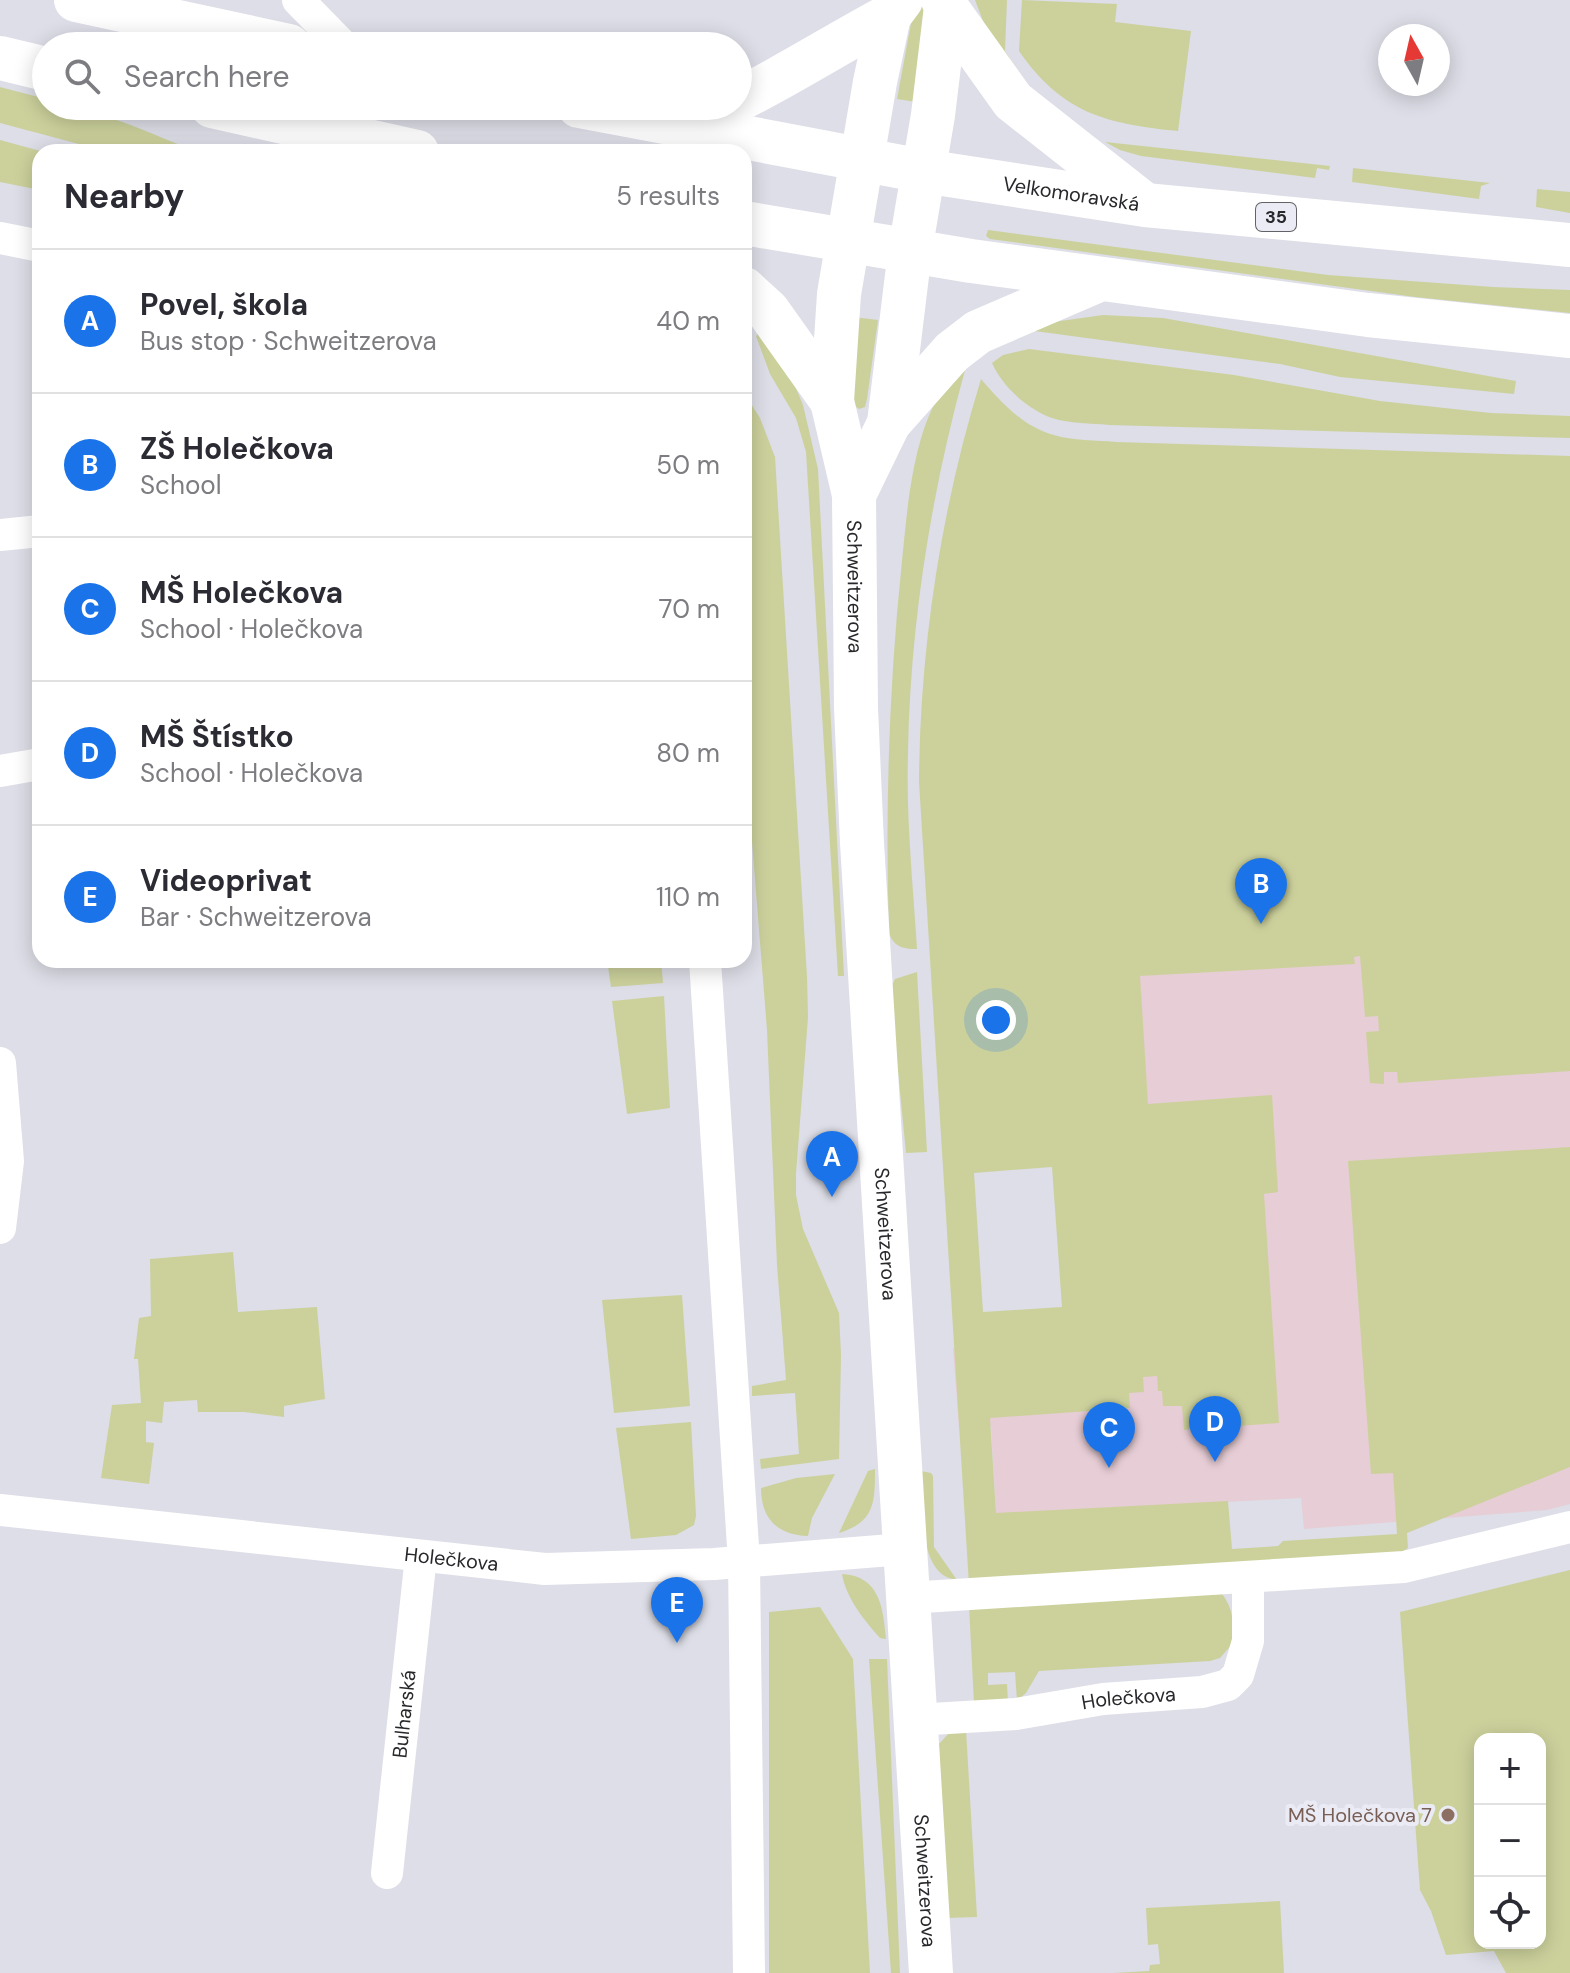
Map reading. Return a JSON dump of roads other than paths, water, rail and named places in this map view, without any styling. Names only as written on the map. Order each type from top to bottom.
[{"type":"main road","points":[[76,0],[224,32]]},
{"type":"main road","points":[[944,4],[1013,101],[1145,205]]},
{"type":"main road","name":"Schweitzerova","points":[[854,495],[889,423],[910,251],[933,115],[944,4]]},
{"type":"main road","points":[[752,93],[895,8]]},
{"type":"main road","name":"Schweitzerova","points":[[895,8],[862,160],[839,294],[832,401],[854,495],[856,708],[861,828],[931,1973]]},
{"type":"main road","points":[[0,58],[32,66]]},
{"type":"main road","points":[[274,120],[381,144]]},
{"type":"main road","name":"Velkomoravská","points":[[649,120],[923,171],[1145,205],[1570,245]]},
{"type":"main road","points":[[684,127],[698,120]]},
{"type":"main road","points":[[752,224],[910,251],[1368,315],[1570,336]]},
{"type":"main road","points":[[889,423],[952,352],[978,332],[1104,278]]},
{"type":"main road","points":[[752,296],[768,311],[832,401]]},
{"type":"street","points":[[298,0],[329,32]]},
{"type":"street","points":[[0,238],[32,244]]},
{"type":"street","points":[[0,535],[32,532]]},
{"type":"street","points":[[0,771],[32,765]]},
{"type":"street","points":[[706,968],[744,1562],[749,1973]]},
{"type":"street","points":[[0,1063],[8,1161],[0,1228]]},
{"type":"street","name":"Holečkova","points":[[0,1510],[545,1569],[744,1562],[904,1549]]},
{"type":"street","points":[[907,1598],[1404,1567],[1570,1527]]},
{"type":"street","name":"Bulharská","points":[[387,1873],[421,1556]]},
{"type":"street","name":"Holečkova","points":[[914,1720],[1016,1714],[1091,1701],[1202,1692],[1228,1685],[1238,1675],[1248,1641],[1248,1577]]},
{"type":"place","name":"ZŠ Holečkova","points":[[1261,924]]},
{"type":"place","name":"Povel, škola","points":[[832,1197]]},
{"type":"place","name":"MŠ Štístko","points":[[1215,1462]]},
{"type":"place","name":"MŠ Holečkova","points":[[1109,1468]]},
{"type":"place","name":"Videoprivat","points":[[677,1643]]},
{"type":"place","name":"MŠ Holečkova 7","points":[[1448,1815]]}]
